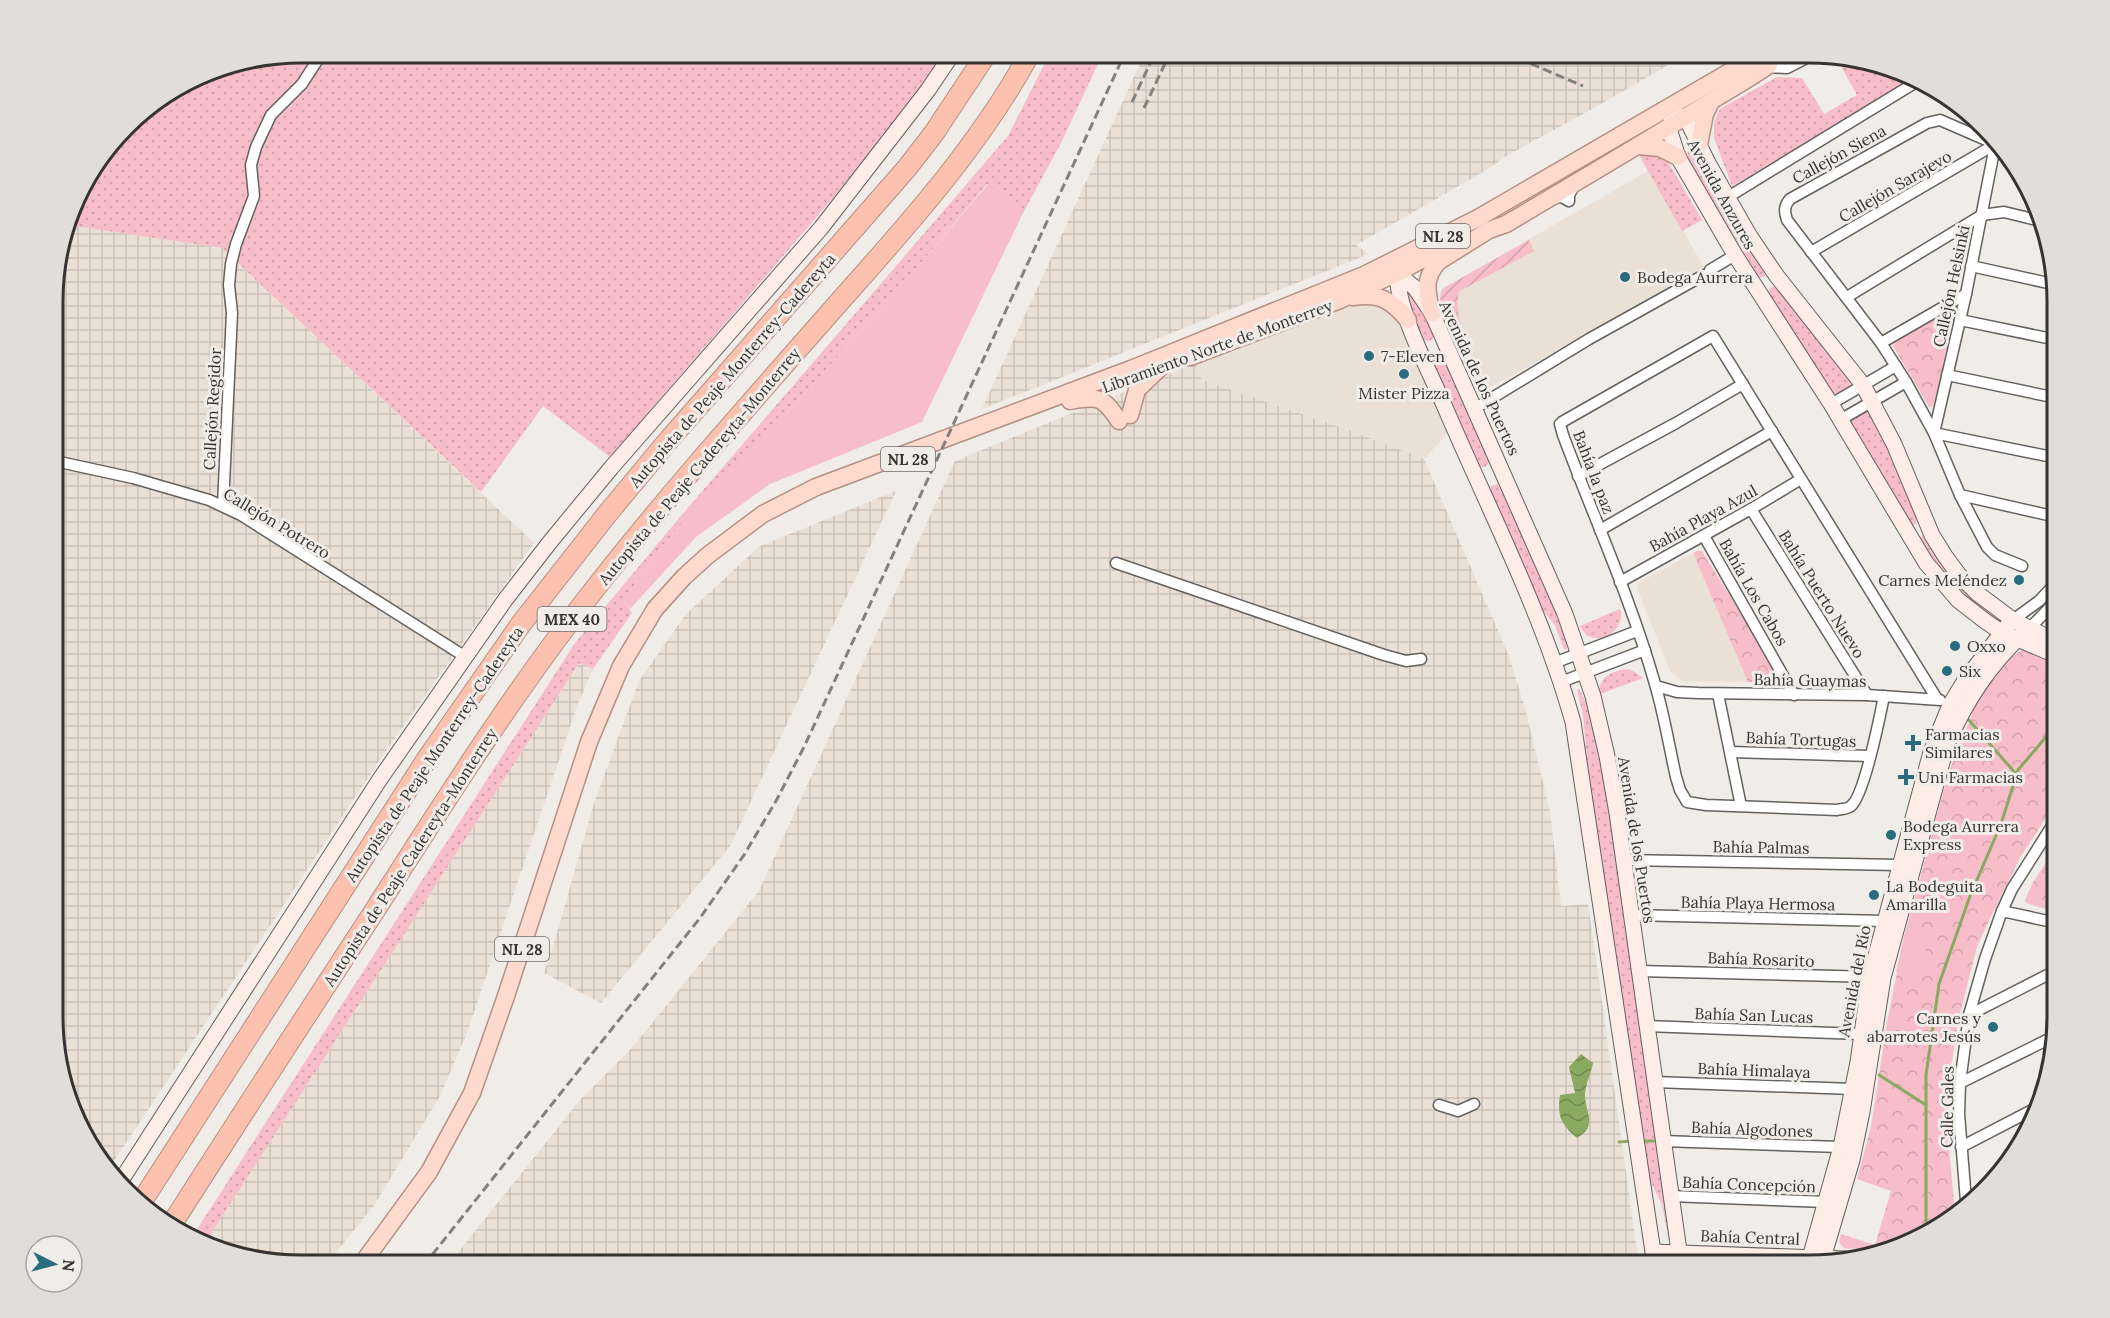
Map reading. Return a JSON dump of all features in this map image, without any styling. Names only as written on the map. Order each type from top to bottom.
[{"type":"highway","name":"Autopista de Peaje Monterrey-Cadereyta","points":[[145,1197],[427,759],[521,624],[667,442],[900,176],[934,133],[980,63]]},
{"type":"highway","name":"Autopista de Peaje Cadereyta-Monterrey","points":[[175,1219],[464,772],[544,657],[600,581],[694,468],[883,253],[951,171],[996,107],[1023,63]]},
{"type":"main road","name":"Libramiento Norte de Monterrey","points":[[1484,222],[1598,150],[1741,65],[1750,63]]},
{"type":"main road","name":"Libramiento Norte de Monterrey","points":[[368,1255],[429,1172],[472,1093],[589,742],[621,666],[656,609],[707,556],[745,526],[796,496],[1349,282],[1484,222],[1675,120],[1762,63]]},
{"type":"main road","points":[[1438,262],[1489,230],[1506,224],[1638,146],[1675,120],[1748,80],[1762,63]]},
{"type":"main road","points":[[1675,120],[1674,110],[1735,73],[1741,65]]},
{"type":"main road","points":[[1699,145],[1704,114],[1713,99]]},
{"type":"main road","points":[[1598,150],[1656,119],[1675,120]]},
{"type":"main road","points":[[1638,146],[1660,148],[1678,157]]},
{"type":"main road","points":[[1291,304],[1317,300],[1380,275],[1397,273],[1404,263],[1484,222],[1526,212]]},
{"type":"main road","points":[[1432,313],[1427,296],[1427,281],[1438,262],[1484,222]]},
{"type":"main road","name":"Libramiento Norte de Monterrey","points":[[651,618],[660,613],[689,580],[728,545],[765,519],[803,499],[888,465],[1070,401],[1340,300],[1397,273]]},
{"type":"main road","points":[[1340,300],[1360,296],[1382,298],[1395,305],[1408,320]]},
{"type":"main road","points":[[1070,401],[1092,397],[1101,399],[1125,418],[1137,390],[1161,367]]},
{"type":"street","name":"Callejón Regidor","points":[[223,505],[232,313],[231,264],[254,196],[251,171],[256,147],[271,115],[302,84],[315,63]]},
{"type":"street","points":[[124,1176],[380,779],[464,656],[575,511],[821,228],[928,90],[946,63]]},
{"type":"street","points":[[1773,63],[1787,68],[1797,63]]},
{"type":"street","points":[[1728,197],[1910,86]]},
{"type":"street","name":"Avenida Anzures","points":[[2047,640],[2023,634],[2001,632],[1974,614],[1926,563],[1831,404],[1735,255],[1678,157],[1671,139],[1675,120],[1692,127],[1699,145],[1728,197],[1776,275],[1863,385],[1894,444],[1927,524],[1945,556],[1959,575],[1977,593],[2013,620],[2023,634],[2047,648]]},
{"type":"street","name":"Callejón Siena","points":[[1985,141],[1947,123],[1934,120],[1790,199],[1785,205],[1784,213],[1881,343],[1906,382],[1934,432],[1960,495],[1987,547],[1995,555],[2022,566]]},
{"type":"street","points":[[1678,157],[1687,148],[1699,145]]},
{"type":"street","name":"Callejón Sarajevo","points":[[1811,252],[1991,147]]},
{"type":"street","name":"Callejón Helsinki","points":[[1934,432],[1966,294],[1993,150]]},
{"type":"street","points":[[1847,297],[1982,215],[2004,212],[2032,219]]},
{"type":"street","points":[[1474,409],[1589,339],[1735,255]]},
{"type":"street","points":[[1971,266],[2046,283]]},
{"type":"street","points":[[1397,273],[1399,291],[1408,320],[1510,555],[1554,663],[1573,722],[1654,1255]]},
{"type":"street","name":"Avenida de los Puertos","points":[[1397,273],[1414,288],[1432,313],[1565,614],[1585,672],[1606,756],[1623,860],[1678,1255]]},
{"type":"street","points":[[1756,289],[1776,275]]},
{"type":"street","points":[[1881,343],[1966,294]]},
{"type":"street","points":[[1960,320],[2047,338]]},
{"type":"street","name":"Bahía la paz","points":[[1884,696],[1870,756],[1857,798],[1851,807],[1837,810],[1688,802],[1683,796],[1676,777],[1656,686],[1645,650],[1560,424],[1713,336],[1801,479],[1950,705]]},
{"type":"street","points":[[1831,404],[1896,366]]},
{"type":"street","points":[[1947,375],[2047,396]]},
{"type":"street","points":[[1840,420],[1906,382]]},
{"type":"street","points":[[1578,476],[1743,384]]},
{"type":"street","points":[[1600,530],[1772,431]]},
{"type":"street","points":[[1934,432],[2047,456]]},
{"type":"street","name":"Callejón Potrero","points":[[63,463],[133,478],[223,505],[464,656]]},
{"type":"street","points":[[1476,479],[1501,466]]},
{"type":"street","name":"Bahía Playa Azul","points":[[1620,582],[1801,479]]},
{"type":"street","points":[[1960,495],[2047,514]]},
{"type":"street","name":"Bahía Puerto Nuevo","points":[[1751,509],[1867,695]]},
{"type":"street","points":[[1909,536],[1927,524]]},
{"type":"street","name":"Bahía Los Cabos","points":[[1704,536],[1794,695]]},
{"type":"street","points":[[1116,563],[1384,655],[1406,661],[1421,659]]},
{"type":"street","points":[[2013,620],[2047,593]]},
{"type":"street","points":[[2023,634],[2047,610]]},
{"type":"street","name":"Avenida del Río","points":[[1817,1254],[1827,1202],[1862,1112],[1884,921],[1931,752],[1950,705],[1965,680],[2001,632],[2013,620]]},
{"type":"street","points":[[1554,663],[1637,631]]},
{"type":"street","name":"Avenida del Río","points":[[1818,1254],[1844,1155],[1861,1034],[1947,744],[1950,705],[1987,673],[2023,634]]},
{"type":"street","points":[[1561,682],[1645,650]]},
{"type":"street","name":"Bahía Guaymas","points":[[1656,686],[1677,692],[1718,694],[1884,696],[1950,705]]},
{"type":"street","points":[[1718,694],[1741,806]]},
{"type":"street","name":"Bahía Tortugas","points":[[1731,752],[1870,756]]},
{"type":"street","name":"Calle Gales","points":[[1965,1196],[1961,1147],[1960,1083],[1969,1015],[2002,911],[2012,889],[2047,834]]},
{"type":"street","name":"Bahía Palmas","points":[[1623,860],[1899,865]]},
{"type":"street","points":[[2002,911],[2047,921]]},
{"type":"street","name":"Bahía Playa Hermosa","points":[[1631,915],[1884,921]]},
{"type":"street","name":"Bahía Rosarito","points":[[1638,971],[1877,978]]},
{"type":"street","points":[[1969,1015],[2047,975]]},
{"type":"street","name":"Bahía San Lucas","points":[[1646,1026],[1861,1034]]},
{"type":"street","points":[[1960,1083],[2045,1040]]},
{"type":"street","name":"Bahía Himalaya","points":[[1654,1082],[1853,1089]]},
{"type":"street","points":[[1439,1105],[1458,1111],[1474,1104]]},
{"type":"street","points":[[1961,1147],[2026,1113]]},
{"type":"street","name":"Bahía Algodones","points":[[1662,1141],[1844,1155]]},
{"type":"street","name":"Bahía Concepción","points":[[1670,1196],[1827,1202]]},
{"type":"shaded area","points":[[1140,63],[1672,63],[1508,155],[1483,172],[1356,245],[1369,254],[982,409]]},
{"type":"shaded area","points":[[1648,171],[1704,267],[1521,371],[1490,387],[1482,386],[1453,331],[1439,295],[1442,289]]},
{"type":"shaded area","points":[[76,226],[222,248],[534,543],[385,752],[113,1163],[95,1136],[81,1108],[71,1078],[65,1048],[63,1017],[63,301],[65,270]]},
{"type":"shaded area","points":[[1367,300],[1394,311],[1448,433],[1424,459],[1354,432],[1201,380],[1195,363],[1356,302]]},
{"type":"shaded area","points":[[1195,363],[1202,380],[1354,432],[1424,459],[1509,656],[1526,712],[1550,812],[1561,906],[1588,904],[1638,1255],[456,1255],[580,1100],[631,1049],[759,891],[955,461]]},
{"type":"shaded area","points":[[896,491],[730,846],[601,1003],[544,973],[594,803],[639,681],[686,614],[760,546]]},
{"type":"shaded area","points":[[1693,553],[1748,682],[1684,681],[1671,673],[1636,586]]},
{"type":"shaded area","points":[[579,663],[593,669],[577,706],[467,1033],[440,1096],[375,1204],[334,1255],[270,1253],[240,1247],[209,1237]]},
{"type":"green space","points":[[301,63],[938,63],[900,117],[833,198],[610,457],[543,406],[481,492],[222,248],[76,226],[81,210],[103,169],[122,144],[144,122],[182,95],[210,81],[240,71],[270,65]]},
{"type":"green space","points":[[1045,63],[1098,63],[1061,143],[1024,211],[987,184],[916,269],[761,442],[674,532],[623,600],[632,613],[593,669],[579,663],[209,1237],[196,1230],[575,643],[680,517],[1008,136]]},
{"type":"green space","points":[[1840,65],[1870,71],[1907,85],[1732,186],[1714,138],[1714,122],[1720,109],[1777,77],[1802,78],[1824,114],[1857,95]]},
{"type":"green space","points":[[1693,150],[1700,154],[1730,219],[1766,273],[1764,277],[1759,277],[1757,274],[1686,156],[1689,151]]},
{"type":"green space","points":[[1654,153],[1667,160],[1702,220],[1682,231],[1639,155]]},
{"type":"green space","points":[[988,184],[1024,211],[922,422],[770,484],[696,537],[630,609],[623,600],[674,532],[761,442],[916,269]]},
{"type":"green space","points":[[1529,240],[1534,251],[1460,291],[1458,313],[1461,326],[1453,331],[1440,299],[1442,289]]},
{"type":"green space","points":[[1775,286],[1851,381],[1850,386],[1837,394],[1830,392],[1769,294],[1770,288]]},
{"type":"green space","points":[[1414,290],[1435,336],[1430,341],[1423,340],[1405,291]]},
{"type":"green space","points":[[1950,310],[1953,316],[1935,401],[1933,406],[1929,407],[1893,346],[1897,339]]},
{"type":"green space","points":[[1440,359],[1446,362],[1489,459],[1485,467],[1479,467],[1434,366]]},
{"type":"green space","points":[[1867,410],[1871,413],[1891,451],[1917,518],[1915,525],[1912,525],[1849,423],[1849,420]]},
{"type":"green space","points":[[1498,484],[1542,578],[1567,644],[1566,650],[1555,625],[1541,608],[1490,492],[1491,486]]},
{"type":"green space","points":[[1922,535],[2001,618],[2000,623],[1974,606],[1954,587],[1919,539]]},
{"type":"green space","points":[[1702,551],[1781,678],[1781,683],[1748,682],[1693,553]]},
{"type":"green space","points":[[1620,609],[1619,625],[1607,636],[1592,638],[1585,634],[1580,626]]},
{"type":"green space","points":[[2024,649],[2047,657],[2047,816],[2021,856],[1977,947],[1959,1017],[1950,1073],[1948,1138],[1954,1206],[1928,1223],[1900,1237],[1870,1247],[1860,1249],[1844,1248],[1839,1242],[1841,1234],[1875,1245],[1891,1191],[1857,1179],[1871,1127],[1887,1023],[1904,937],[1948,774],[1982,693],[1999,670],[2016,653]]},
{"type":"green space","points":[[1626,669],[1643,678],[1600,694],[1601,684],[1607,676]]},
{"type":"green space","points":[[1579,689],[1587,705],[1615,833],[1670,1246],[1662,1205],[1649,1178],[1587,760],[1583,715],[1577,690]]},
{"type":"green space","points":[[2047,861],[2047,909],[2026,903],[2025,900],[2033,882]]},
{"type":"green space","points":[[1906,929],[1930,936],[1918,978],[1896,972]]},
{"type":"water","points":[[1581,1054],[1593,1063],[1585,1096],[1589,1124],[1577,1138],[1561,1119],[1559,1102],[1560,1095],[1575,1093],[1569,1067]]},
{"type":"waterway","points":[[1967,718],[2017,775]]},
{"type":"waterway","points":[[1926,1224],[1926,1075],[1939,984],[1970,896],[2001,824],[2018,770],[2047,736]]},
{"type":"waterway","points":[[1879,1075],[1926,1105]]},
{"type":"waterway","points":[[1619,1142],[1632,1141]]},
{"type":"waterway","points":[[1642,1141],[1659,1141]]},
{"type":"railway","points":[[432,1255],[700,918],[744,855],[776,801],[804,747],[1120,63]]},
{"type":"railway","points":[[1132,102],[1150,63]]},
{"type":"railway","points":[[1144,108],[1165,63]]},
{"type":"railway","points":[[1529,63],[1583,86]]},
{"type":"place","name":"Bodega Aurrera","points":[[1625,277]]},
{"type":"place","name":"7-Eleven","points":[[1369,356]]},
{"type":"place","name":"Mister Pizza","points":[[1404,374]]},
{"type":"place","name":"Carnes Meléndez","points":[[2019,580]]},
{"type":"place","name":"Oxxo","points":[[1955,646]]},
{"type":"place","name":"Six","points":[[1947,671]]},
{"type":"place","name":"Farmacias Similares","points":[[1913,743]]},
{"type":"place","name":"Uni Farmacias","points":[[1906,777]]},
{"type":"place","name":"Bodega Aurrera Express","points":[[1891,835]]},
{"type":"place","name":"La Bodeguita Amarilla","points":[[1874,895]]},
{"type":"place","name":"Carnes y abarrotes Jesús","points":[[1993,1027]]}]
